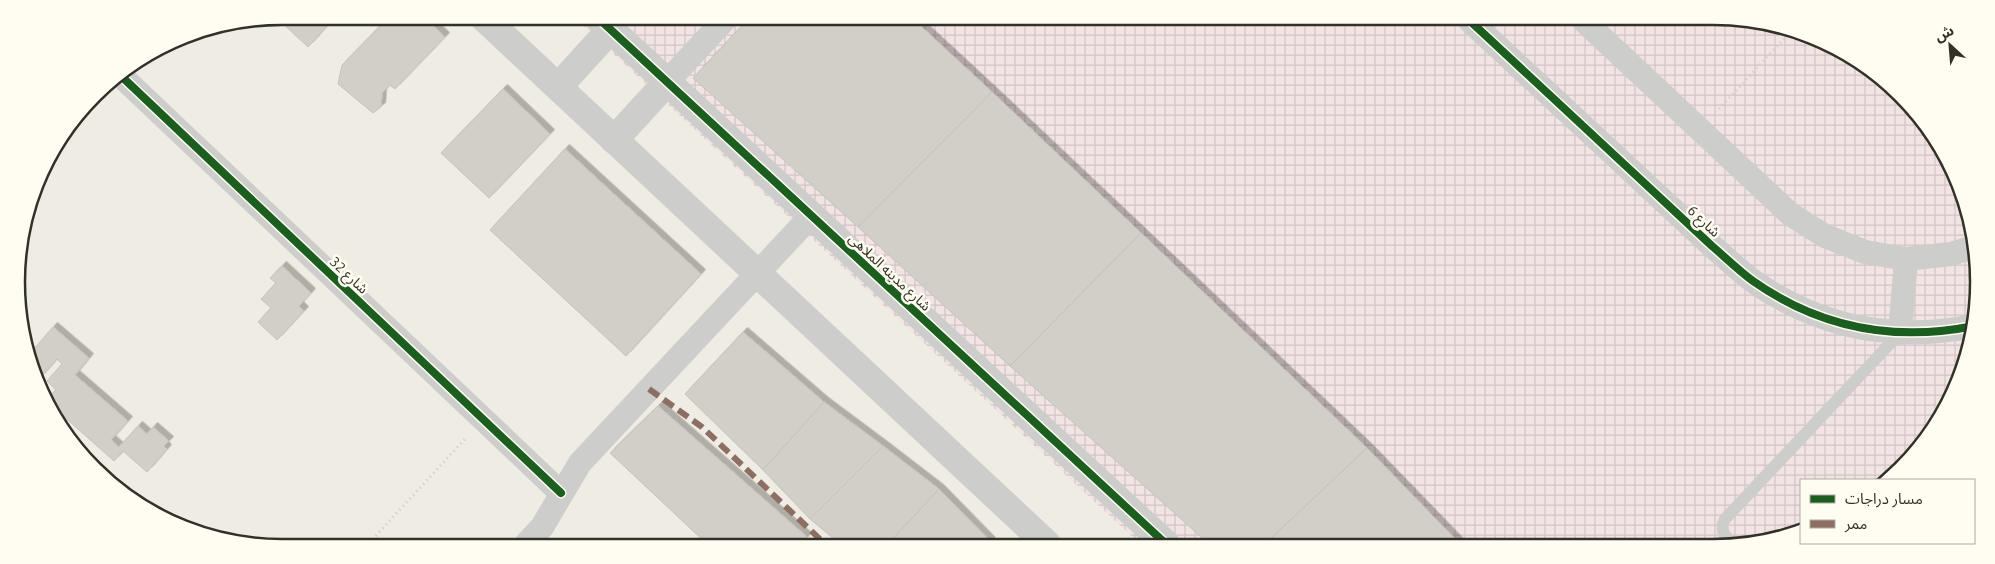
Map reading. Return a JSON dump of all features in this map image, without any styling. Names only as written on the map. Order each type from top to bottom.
[{"type":"street","points":[[492,25],[1042,539]]},
{"type":"street","points":[[558,87],[607,25]]},
{"type":"street","name":"شارع مدينه الملاهى","points":[[614,25],[667,82],[1161,539]]},
{"type":"street","points":[[614,140],[720,25]]},
{"type":"street","name":"شارع 6","points":[[1474,25],[1712,246],[1752,280],[1789,304],[1830,320],[1873,330],[1900,333],[1946,331],[1966,327]]},
{"type":"street","points":[[1588,25],[1790,214],[1825,236],[1865,252],[1906,259],[1951,254],[1968,249]]},
{"type":"street","name":"شارع 32","points":[[125,79],[561,493]]},
{"type":"street","points":[[531,539],[542,527],[580,463],[811,216]]},
{"type":"street","points":[[1900,333],[1906,259]]},
{"type":"lane","points":[[1729,538],[1722,528],[1725,519],[1900,333]]},
{"type":"path","points":[[1700,130],[1786,36]]},
{"type":"path","points":[[373,539],[483,419]]},
{"type":"shaded area","points":[[583,25],[1713,25],[1747,27],[1796,39],[1842,59],[1856,68],[1895,100],[1927,139],[1943,168],[1961,215],[1968,248],[1970,282],[1965,332],[1950,380],[1927,425],[1895,464],[1877,479],[1800,479],[1800,523],[1747,537],[1713,539],[1135,539]]},
{"type":"building","points":[[284,25],[328,25],[308,47]]},
{"type":"building","points":[[381,25],[432,25],[445,37],[395,89],[390,85],[382,93],[381,107],[373,113],[338,84],[342,65]]},
{"type":"building","points":[[742,25],[920,25],[992,92],[858,227],[693,78]]},
{"type":"building","points":[[503,89],[550,134],[489,198],[441,153]]},
{"type":"building","points":[[992,92],[1141,233],[1010,366],[858,227]]},
{"type":"building","points":[[565,149],[701,274],[626,356],[490,230]]},
{"type":"building","points":[[1141,233],[1367,448],[1270,539],[1203,539],[1010,366]]},
{"type":"building","points":[[282,266],[311,293],[299,306],[304,311],[277,340],[258,322],[271,308],[261,299],[276,283],[270,278]]},
{"type":"building","points":[[53,327],[89,358],[75,375],[128,421],[111,440],[119,447],[138,426],[147,434],[153,427],[169,441],[164,446],[167,449],[147,472],[123,451],[114,461],[62,415],[51,395],[56,390],[47,381],[62,364],[57,359],[43,375],[34,349]]},
{"type":"building","points":[[743,332],[824,402],[763,470],[685,394]]},
{"type":"building","points":[[824,402],[883,446],[810,519],[763,470]]},
{"type":"building","points":[[658,406],[807,537],[805,539],[702,539],[610,453]]},
{"type":"building","points":[[883,446],[939,489],[893,539],[834,539],[810,519]]},
{"type":"building","points":[[1367,448],[1455,539],[1270,539]]},
{"type":"building","points":[[939,489],[988,539],[893,539]]},
{"type":"marked path","points":[[649,389],[702,427],[820,539]]},
{"type":"cycle path","points":[[606,25],[1161,539]]},
{"type":"cycle path","points":[[1474,25],[1712,246],[1747,277],[1778,297],[1831,320],[1859,327],[1915,332],[1944,331],[1966,327]]},
{"type":"cycle path","points":[[125,79],[561,493]]}]
